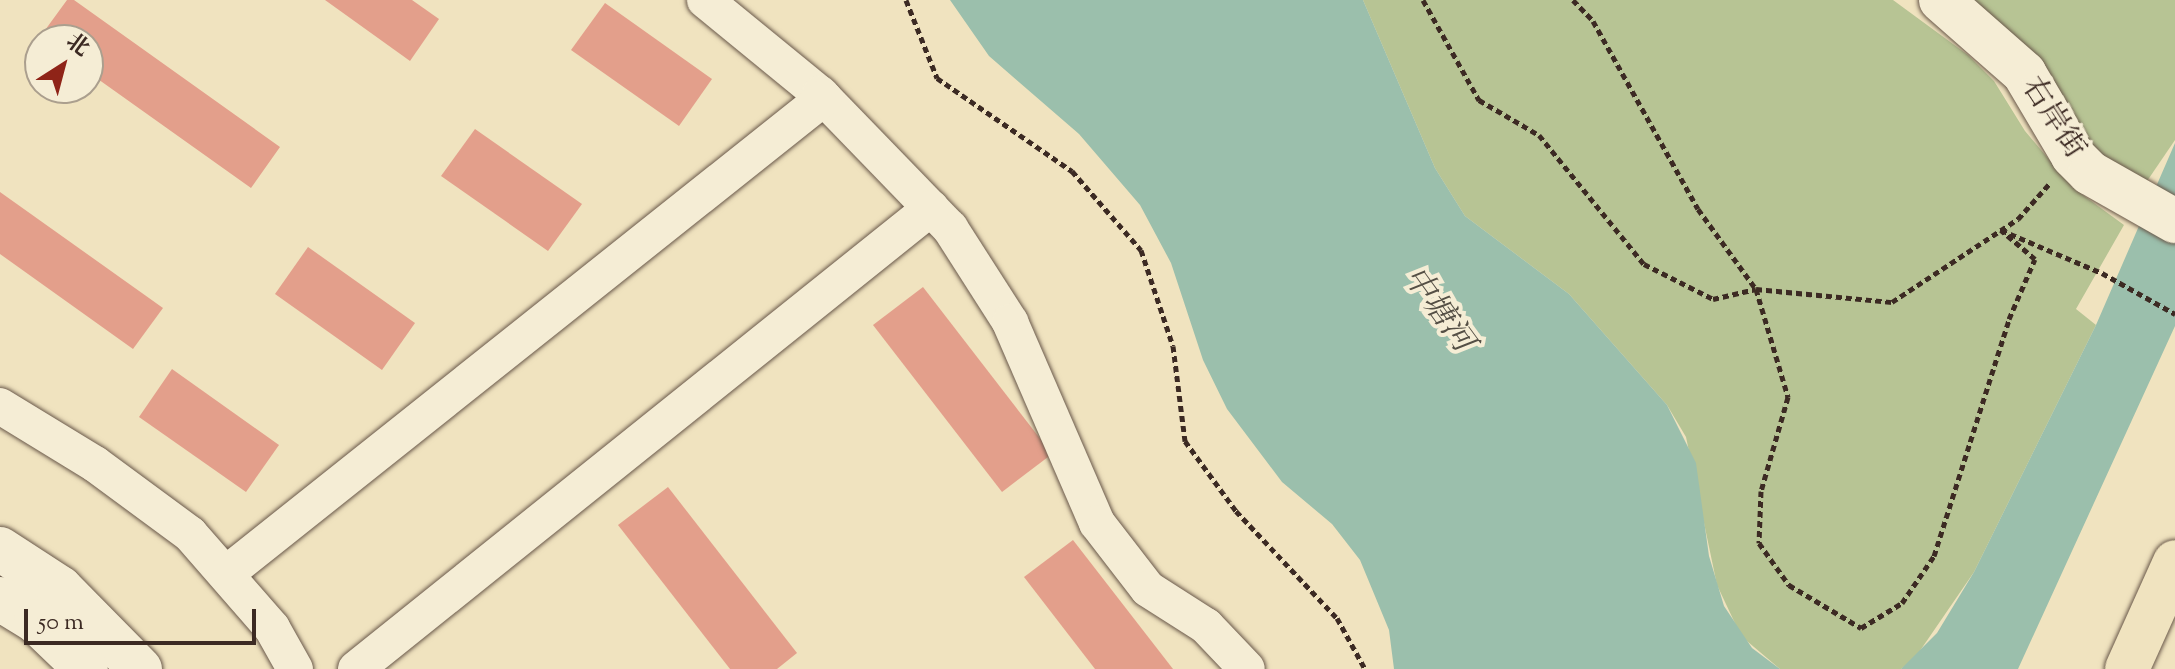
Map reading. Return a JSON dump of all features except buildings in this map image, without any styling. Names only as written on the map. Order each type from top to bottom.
[{"type":"main road","points":[[2127,669],[2175,562]]},
{"type":"street","points":[[705,0],[824,98],[950,228],[1010,322],[1097,523],[1148,589],[1206,626],[1247,669]]},
{"type":"street","name":"右岸街","points":[[1941,0],[2024,73],[2073,156],[2090,173],[2175,221]]},
{"type":"street","points":[[227,573],[824,98]]},
{"type":"street","points":[[356,669],[931,208]]},
{"type":"street","points":[[0,406],[95,464],[190,534],[272,628],[295,669]]},
{"type":"street","points":[[0,549],[60,588],[140,669]]},
{"type":"street","points":[[0,599],[36,621],[86,669]]},
{"type":"path","points":[[906,0],[937,78],[1072,171],[1141,250],[1173,346],[1185,441],[1236,511],[1337,618],[1365,669]]},
{"type":"path","points":[[1423,0],[1479,100],[1539,135],[1644,264],[1713,299],[1756,289],[1892,302],[2018,219],[2073,156]]},
{"type":"path","points":[[1573,0],[1593,21],[1698,209],[1756,289],[1788,397],[1761,491],[1759,543],[1789,585],[1861,628],[1902,603],[1934,556],[2009,319],[2035,259],[2001,230]]},
{"type":"path","points":[[2001,230],[2102,273],[2175,314]]},
{"type":"shaded area","points":[[1363,0],[1893,0],[1968,55],[1994,81],[2025,131],[2072,187],[2124,225],[2076,309],[2096,325],[1974,572],[1915,658],[1901,669],[1780,669],[1741,636],[1717,585],[1686,437],[1667,405],[1569,294],[1465,216],[1435,168]]},
{"type":"shaded area","points":[[1969,0],[2175,0],[2175,140],[2143,187],[2097,159]]},
{"type":"water","name":"中塘河","points":[[950,0],[1363,0],[1435,168],[1465,216],[1569,294],[1667,405],[1696,463],[1709,556],[1724,606],[1752,648],[1780,669],[1394,669],[1389,630],[1360,560],[1332,524],[1282,482],[1227,409],[1203,360],[1171,263],[1140,205],[1079,134],[989,56]]},
{"type":"water","points":[[2175,143],[2175,326],[2018,669],[1901,669],[1937,633],[1974,572],[2096,325]]}]
